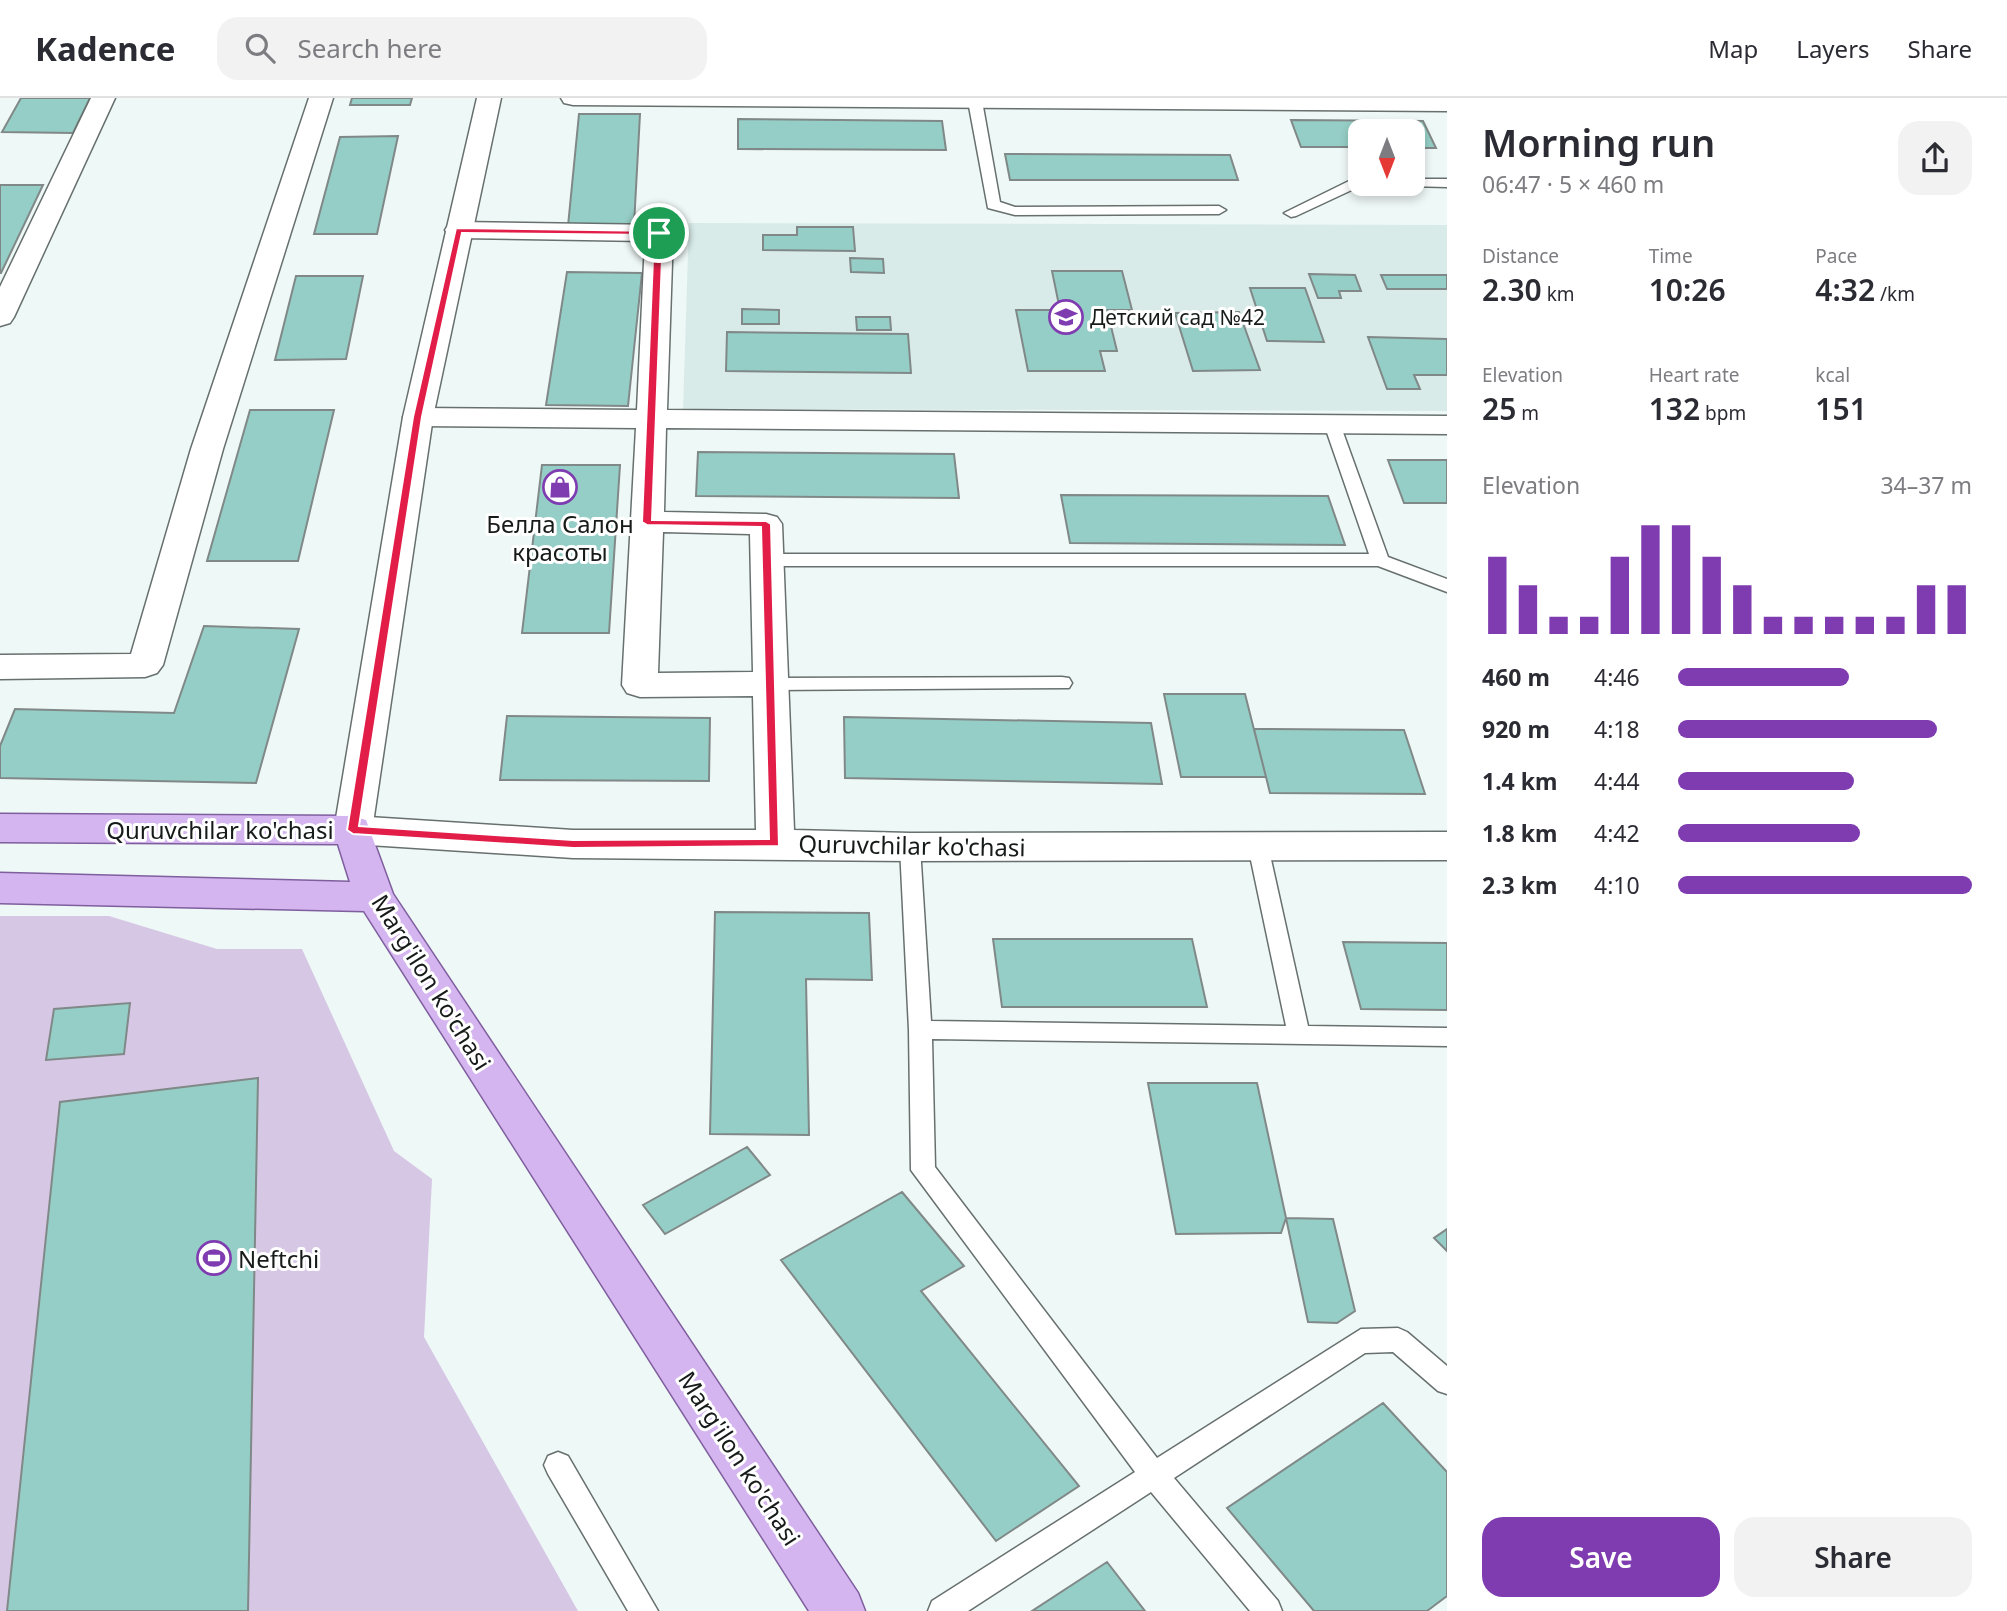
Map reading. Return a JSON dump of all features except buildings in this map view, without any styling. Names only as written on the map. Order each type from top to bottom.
[{"type":"main road","name":"Quruvchilar ko'chasi","points":[[0,828],[353,830]]},
{"type":"main road","name":"Marg'ilon ko'chasi","points":[[353,830],[375,897],[839,1611]]},
{"type":"main road","points":[[0,888],[375,897]]},
{"type":"street","points":[[0,317],[103,98]]},
{"type":"street","points":[[0,667],[145,666],[207,449],[321,98]]},
{"type":"street","name":"Marg'ilon ko'chasi","points":[[353,830],[418,417],[489,98]]},
{"type":"street","points":[[573,98],[1245,100],[1447,104]]},
{"type":"street","points":[[459,230],[659,233],[640,685],[770,684]]},
{"type":"street","points":[[418,417],[1447,425]]},
{"type":"street","points":[[647,522],[766,524],[775,844]]},
{"type":"street","name":"Quruvchilar ko'chasi","points":[[353,830],[573,844],[775,844],[910,848],[1447,846]]},
{"type":"lane","points":[[975,101],[993,205],[1015,211],[1219,210]]},
{"type":"lane","points":[[1425,183],[1447,183]]},
{"type":"lane","points":[[1291,213],[1348,187]]},
{"type":"lane","points":[[1332,424],[1380,560]]},
{"type":"lane","points":[[767,560],[1380,560],[1447,586]]},
{"type":"lane","points":[[770,684],[1062,683]]},
{"type":"lane","points":[[1258,846],[1299,1035]]},
{"type":"lane","points":[[910,848],[920,1030],[923,1170],[1154,1475],[1268,1611]]},
{"type":"lane","points":[[920,1030],[1447,1037]]},
{"type":"lane","points":[[942,1611],[1361,1341],[1398,1340],[1447,1382]]},
{"type":"lane","points":[[558,1465],[645,1611]]},
{"type":"shaded area","name":"Детский сад №42","points":[[689,223],[1447,225],[1447,411],[683,409]]},
{"type":"shaded area","name":"Neftchi","points":[[0,916],[109,916],[217,949],[302,949],[394,1151],[432,1179],[424,1337],[578,1611],[0,1611]]},
{"type":"place","name":"Детский сад №42","points":[[1066,317]]},
{"type":"place","name":"Белла Салон красоты","points":[[560,487]]},
{"type":"place","name":"Neftchi","points":[[214,1258]]},
{"type":"route","points":[[459,230],[659,233],[647,522],[766,524],[775,844],[573,844],[353,830],[418,417],[459,230]]}]
